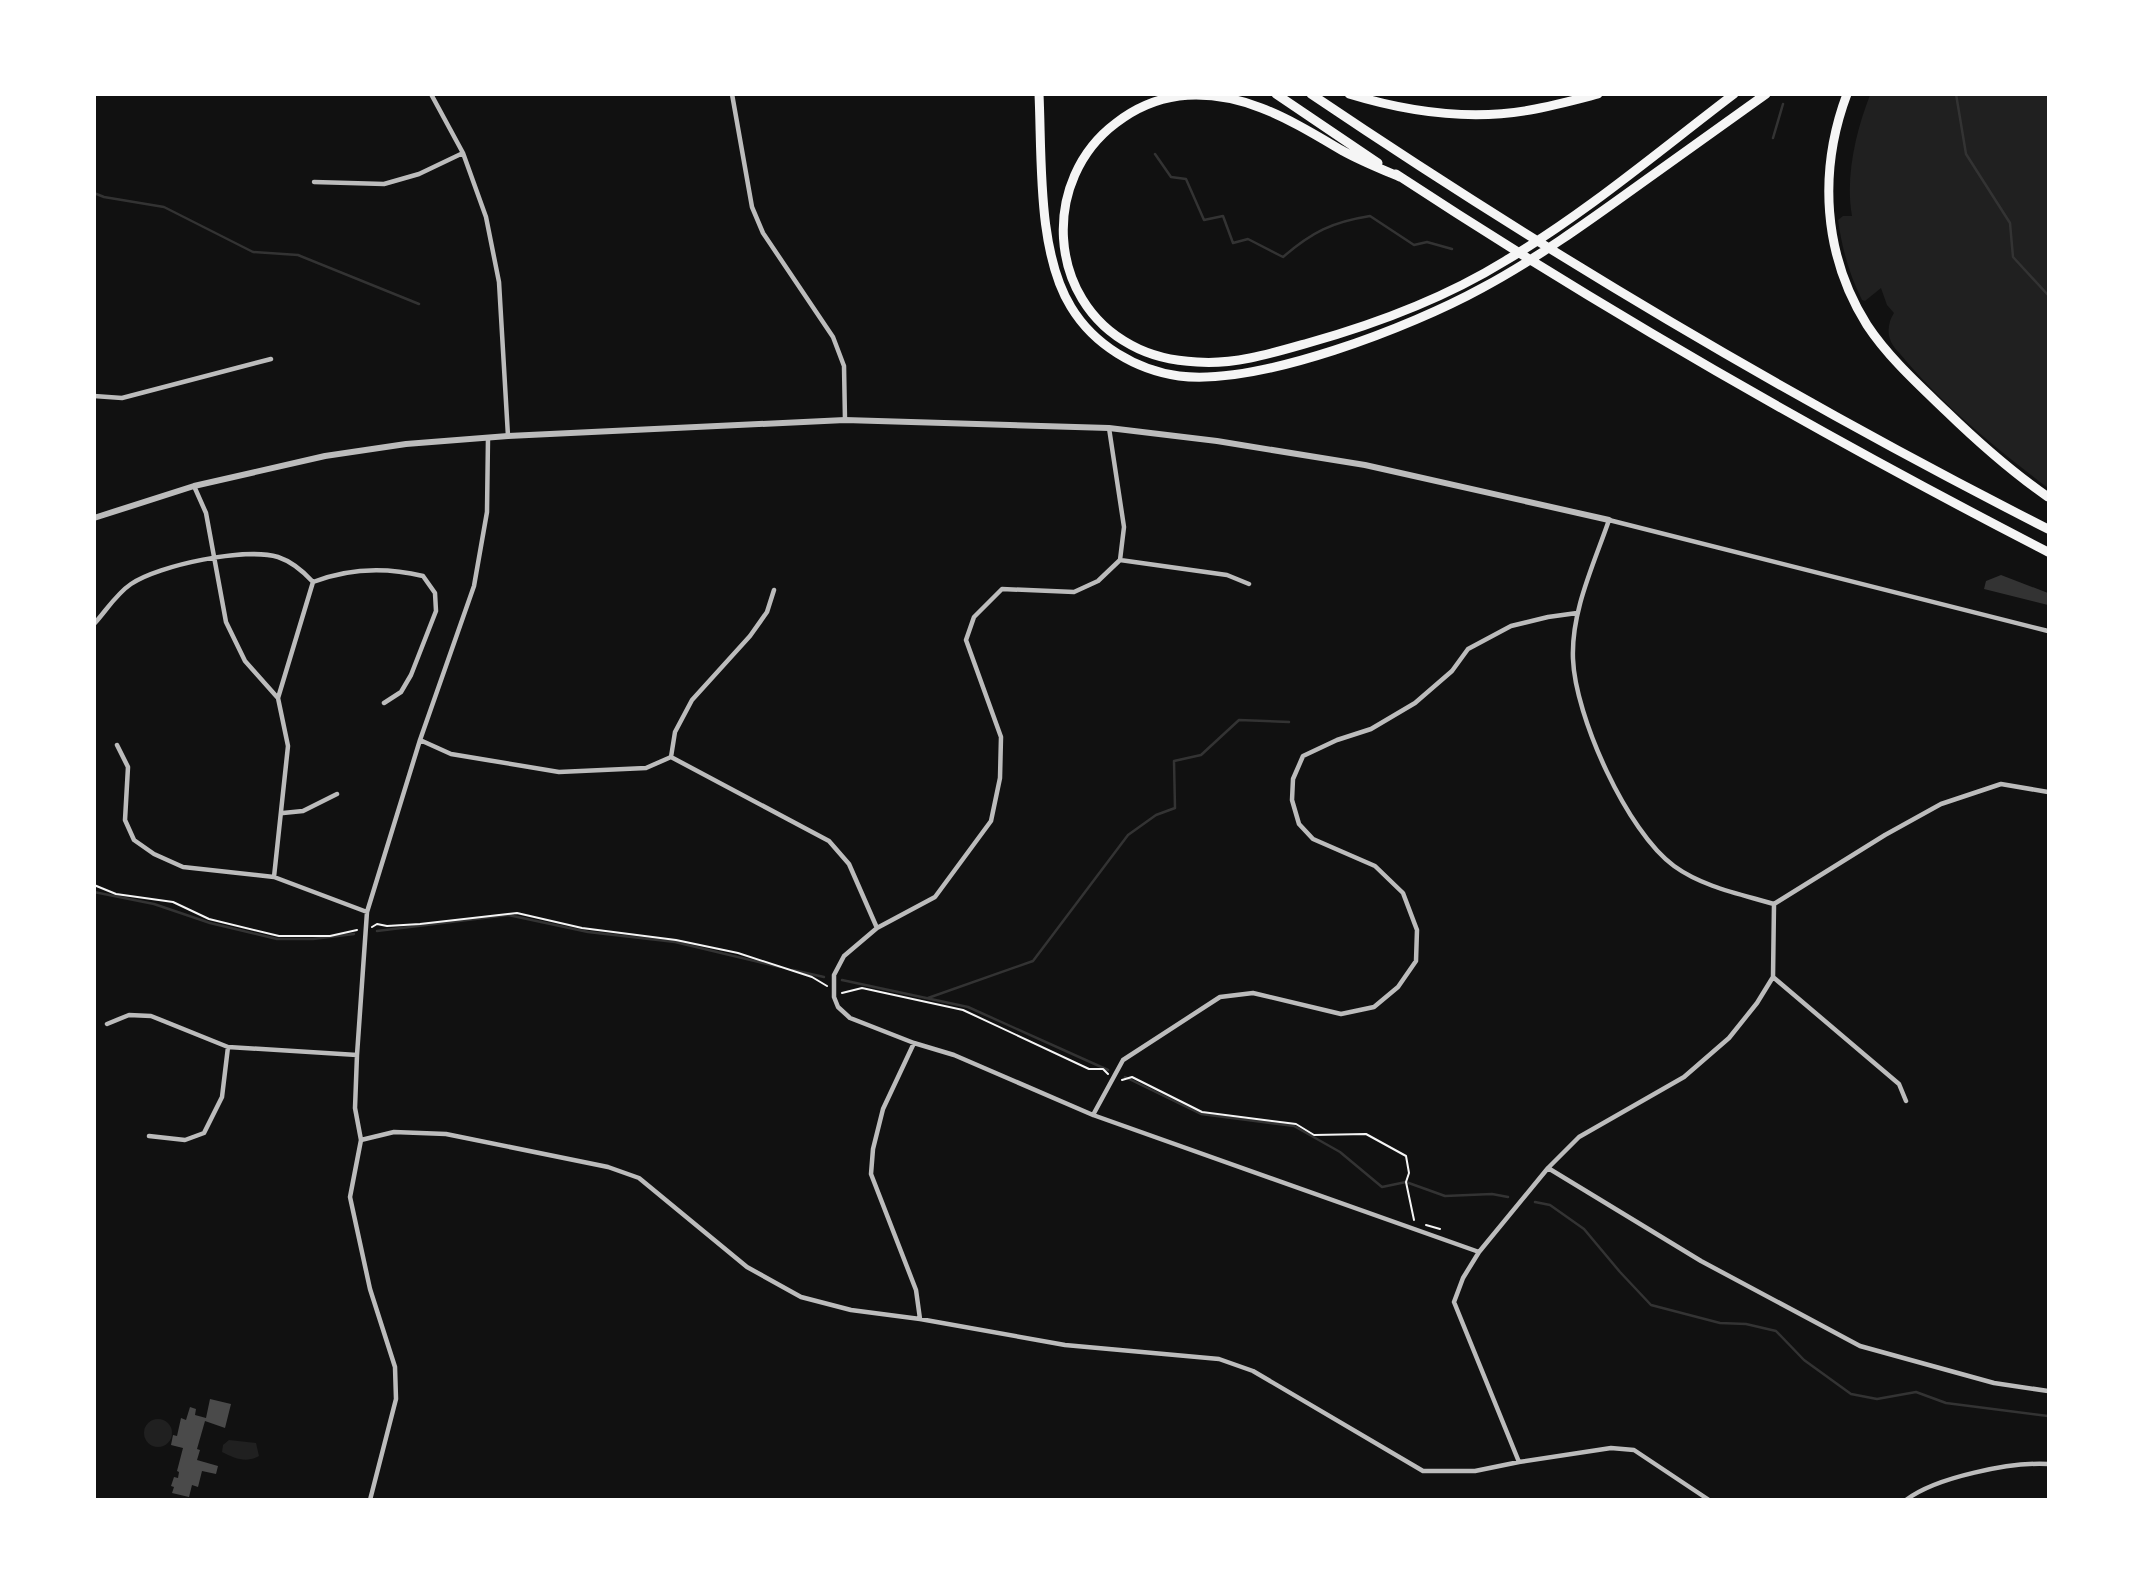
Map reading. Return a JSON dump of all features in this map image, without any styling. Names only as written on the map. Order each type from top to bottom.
[{"type":"highway","points":[[1040,94],[1048,238],[1060,285],[1071,307],[1097,338],[1129,360],[1157,371],[1196,377],[1248,371],[1293,361],[1396,327],[1461,299],[1516,269],[1566,237],[1766,94]]},
{"type":"highway","points":[[1276,94],[1400,177],[1555,275],[1799,419],[2049,552]]},
{"type":"highway","points":[[1311,94],[1518,229],[1712,346],[1852,426],[2049,529]]},
{"type":"highway","points":[[1349,94],[1396,108],[1464,115],[1528,110],[1598,94]]},
{"type":"highway","points":[[1400,177],[1346,153],[1288,119],[1250,104],[1216,96],[1168,99],[1129,114],[1101,135],[1077,168],[1065,205],[1063,242],[1066,258],[1074,282],[1096,317],[1128,344],[1158,356],[1199,363],[1225,362],[1283,351],[1384,319],[1456,288],[1503,262],[1554,230],[1734,94]]},
{"type":"highway","points":[[1847,94],[1830,157],[1828,213],[1839,266],[1856,305],[1881,342],[1931,397],[1979,442],[2049,497]]},
{"type":"street","points":[[431,94],[463,153],[486,218],[499,282],[508,436]]},
{"type":"street","points":[[732,94],[752,207],[763,233],[833,337],[844,366],[845,420]]},
{"type":"street","points":[[314,182],[384,184],[419,174],[463,153]]},
{"type":"street","points":[[94,396],[122,398],[271,359]]},
{"type":"street","points":[[94,518],[194,486],[325,456],[406,444],[508,436],[845,420],[1109,428],[1217,440],[1365,464],[1609,520],[2049,631]]},
{"type":"street","points":[[1109,428],[1124,527],[1120,561],[1098,581],[1074,592],[1002,589],[974,617],[966,640],[1000,737],[1000,778],[990,821],[935,897],[877,928],[844,956],[834,975],[834,997],[838,1007],[850,1018],[914,1043],[954,1055],[1093,1115],[1479,1252]]},
{"type":"street","points":[[370,1500],[396,1399],[395,1367],[370,1289],[350,1197],[361,1140],[355,1108],[367,912],[420,740],[474,586],[487,512],[488,438]]},
{"type":"street","points":[[194,486],[206,513],[226,622],[245,661],[278,698]]},
{"type":"street","points":[[1609,520],[1577,613],[1573,659],[1580,703],[1596,746],[1637,826],[1653,847],[1675,867],[1716,887],[1774,904],[1885,835],[1941,804],[2001,784],[2049,792]]},
{"type":"street","points":[[94,624],[131,584],[158,570],[215,557],[276,556],[300,568],[313,582]]},
{"type":"street","points":[[1120,561],[1227,575],[1249,584]]},
{"type":"street","points":[[313,582],[335,573],[402,570],[423,576],[435,593],[436,611],[411,675],[401,692],[384,703]]},
{"type":"street","points":[[274,877],[283,813],[288,746],[278,698],[313,582]]},
{"type":"street","points":[[671,757],[675,732],[692,700],[750,636],[767,612],[774,590]]},
{"type":"street","points":[[1093,1115],[1122,1060],[1220,997],[1253,993],[1341,1014],[1374,1007],[1398,987],[1416,961],[1417,930],[1403,893],[1376,866],[1313,839],[1299,824],[1292,800],[1293,779],[1303,756],[1337,740],[1371,729],[1415,703],[1452,671],[1468,649],[1511,626],[1577,613]]},
{"type":"street","points":[[420,740],[451,754],[559,772],[646,768],[671,757]]},
{"type":"street","points":[[117,745],[128,767],[125,820],[134,840],[154,854],[183,867],[274,877],[367,912]]},
{"type":"street","points":[[671,757],[829,841],[849,864],[877,928]]},
{"type":"street","points":[[283,813],[303,811],[337,794]]},
{"type":"street","points":[[1519,1462],[1454,1302],[1463,1278],[1479,1252],[1548,1168],[1579,1137],[1684,1077],[1729,1038],[1757,1003],[1773,977],[1774,904]]},
{"type":"street","points":[[1773,977],[1899,1084],[1906,1101]]},
{"type":"street","points":[[107,1024],[129,1014],[151,1016],[228,1047],[357,1055]]},
{"type":"street","points":[[914,1043],[883,1109],[873,1149],[871,1174],[916,1290],[920,1319]]},
{"type":"street","points":[[149,1136],[185,1140],[204,1133],[222,1097],[228,1047]]},
{"type":"street","points":[[361,1140],[394,1132],[446,1134],[608,1167],[639,1178],[747,1267],[801,1297],[851,1310],[920,1319],[1065,1345],[1219,1359],[1252,1371],[1423,1471],[1475,1471],[1611,1448],[1633,1450],[1709,1500]]},
{"type":"street","points":[[1548,1168],[1701,1261],[1860,1346],[1994,1383],[2049,1391]]},
{"type":"street","points":[[1906,1500],[1923,1489],[1947,1480],[2012,1467],[2049,1464]]},
{"type":"path","points":[[94,885],[116,894],[173,902],[209,919],[279,936],[330,936],[377,924],[420,924],[517,913],[582,928],[676,940],[738,953],[812,977],[846,994],[862,988],[963,1010],[1089,1069],[1103,1069],[1116,1081],[1132,1077],[1202,1112],[1296,1124],[1314,1135],[1366,1134],[1406,1156],[1409,1173],[1406,1182],[1415,1221]]},
{"type":"path","points":[[1427,1225],[1440,1229]]},
{"type":"shaded area","points":[[1870,95],[2048,95],[2048,488],[1956,412],[1897,350],[1889,333],[1894,313],[1887,305],[1881,288],[1865,301],[1857,290],[1838,220],[1843,216],[1852,216],[1850,186],[1853,154]]},
{"type":"shaded area","points":[[2001,575],[2048,593],[2048,605],[1984,589],[1986,581]]},
{"type":"shaded area","points":[[158,1419],[168,1423],[172,1433],[168,1443],[158,1447],[148,1443],[144,1433],[148,1423]]},
{"type":"shaded area","points":[[229,1440],[256,1443],[259,1456],[241,1459],[222,1452],[223,1445]]},
{"type":"building","points":[[210,1399],[231,1404],[225,1428],[205,1421],[197,1449],[200,1450],[197,1460],[218,1466],[216,1474],[202,1471],[198,1487],[192,1485],[189,1497],[172,1493],[174,1487],[171,1486],[174,1477],[178,1478],[177,1471],[183,1448],[171,1445],[173,1435],[177,1436],[181,1418],[186,1420],[190,1407],[196,1409],[195,1415],[206,1418]]},
{"type":"waterway","points":[[1956,94],[1966,154],[2010,223],[2013,257],[2048,295]]},
{"type":"waterway","points":[[1773,138],[1783,104]]},
{"type":"waterway","points":[[1155,154],[1171,177],[1186,179],[1204,220],[1223,216],[1233,243],[1248,239],[1283,257],[1323,229],[1344,221],[1370,216],[1414,245],[1427,242],[1452,249]]},
{"type":"waterway","points":[[94,193],[164,207],[253,252],[298,255],[419,304]]},
{"type":"waterway","points":[[928,998],[1033,961],[1128,835],[1156,815],[1175,808],[1174,761],[1201,755],[1239,720],[1289,722]]},
{"type":"waterway","points":[[94,892],[154,904],[210,923],[277,939],[313,939],[354,934]]},
{"type":"waterway","points":[[377,931],[508,915],[588,932],[675,942],[780,967]]},
{"type":"waterway","points":[[793,970],[824,977]]},
{"type":"waterway","points":[[842,980],[968,1007],[1108,1070]]},
{"type":"waterway","points":[[1125,1077],[1201,1114],[1294,1126],[1340,1152],[1382,1187],[1406,1182],[1445,1196],[1492,1194],[1508,1197]]},
{"type":"waterway","points":[[1535,1202],[1550,1205],[1584,1229],[1651,1305],[1720,1323],[1746,1324],[1776,1331],[1804,1360],[1851,1394],[1877,1399],[1916,1392],[1946,1403],[2048,1416]]}]
